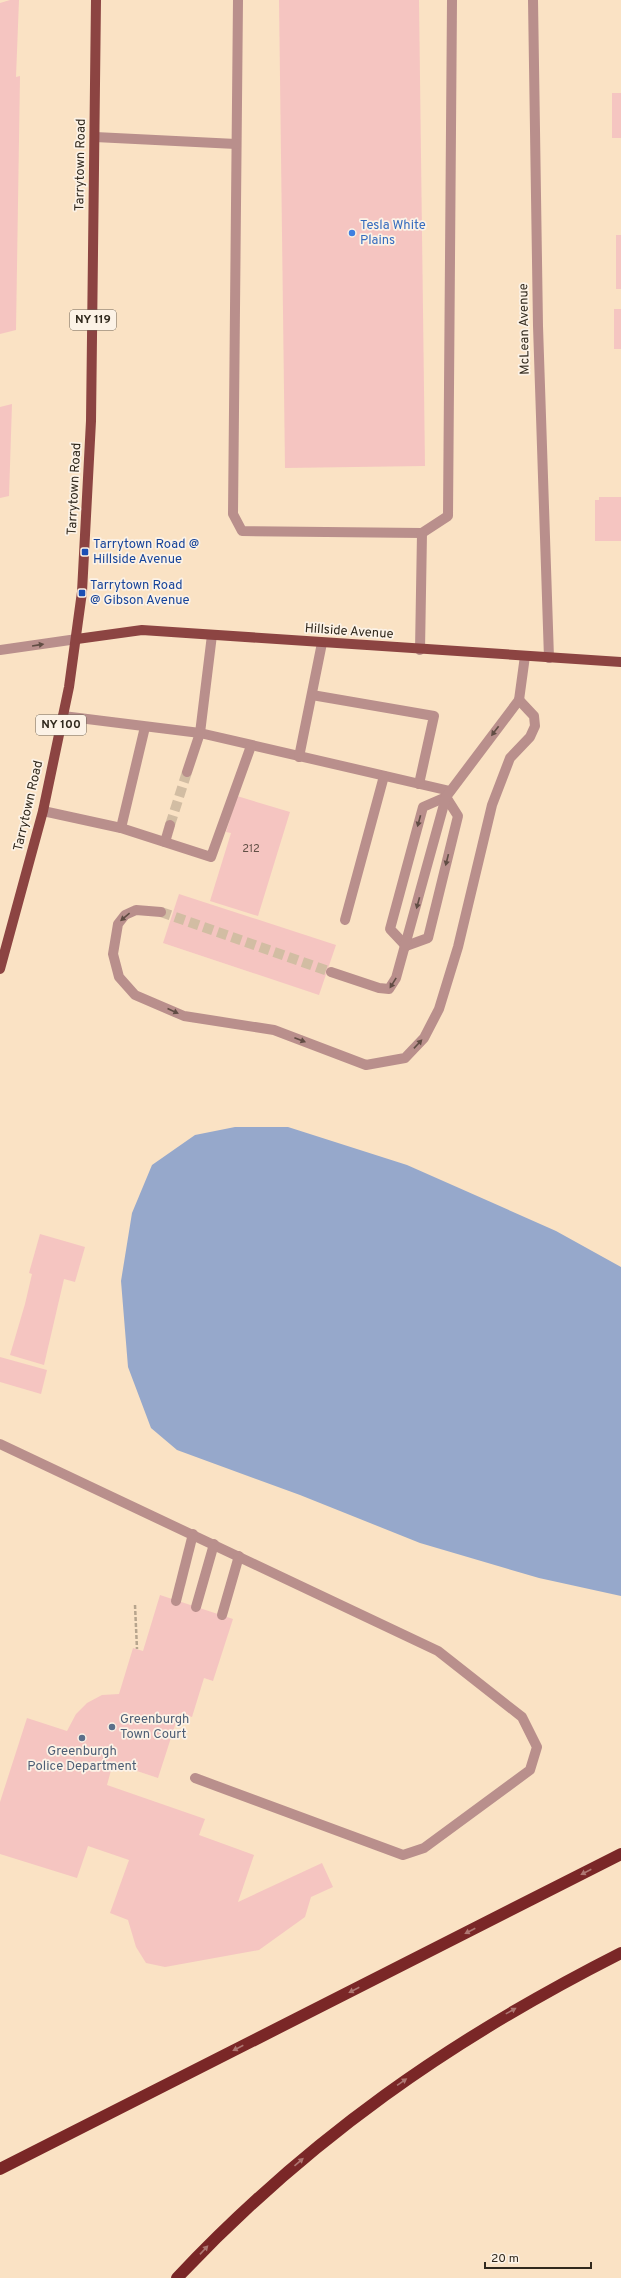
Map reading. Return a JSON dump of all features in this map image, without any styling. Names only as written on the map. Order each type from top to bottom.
[{"type":"highway","points":[[0,2169],[621,1854]]},
{"type":"highway","points":[[177,2278],[261,2194],[317,2146],[376,2101],[439,2056],[503,2016],[621,1953]]},
{"type":"main road","name":"Tarrytown Road","points":[[0,969],[43,811],[77,639],[82,592],[89,479],[96,0]]},
{"type":"main road","name":"Hillside Avenue","points":[[77,639],[142,630],[420,650],[621,662]]},
{"type":"street","points":[[238,0],[233,514],[242,531],[422,533],[448,516],[452,0]]},
{"type":"street","name":"McLean Avenue","points":[[533,0],[538,326],[549,658]]},
{"type":"street","points":[[94,137],[236,144]]},
{"type":"street","points":[[420,650],[422,533]]},
{"type":"street","points":[[187,772],[200,733],[212,635]]},
{"type":"street","points":[[0,650],[77,639]]},
{"type":"street","points":[[299,757],[322,643]]},
{"type":"street","points":[[331,972],[379,988],[389,989],[396,978],[448,794],[519,700],[525,656]]},
{"type":"street","points":[[312,695],[434,716],[419,784]]},
{"type":"street","points":[[161,912],[136,910],[125,915],[118,924],[113,954],[119,977],[135,995],[184,1016],[274,1030],[366,1065],[405,1058],[424,1038],[438,1009],[458,947],[492,805],[510,758],[530,737],[535,726],[534,716],[519,700]]},
{"type":"street","points":[[63,716],[200,733],[419,784],[448,794],[458,816],[428,938],[406,946]]},
{"type":"street","points":[[121,828],[145,726]]},
{"type":"street","points":[[43,811],[121,828],[211,857],[251,746]]},
{"type":"street","points":[[346,920],[384,776]]},
{"type":"street","points":[[406,946],[390,929],[423,807],[448,794]]},
{"type":"street","points":[[165,842],[170,825]]},
{"type":"street","points":[[0,1444],[438,1651],[522,1717],[537,1747],[530,1770],[424,1848],[403,1855],[195,1778]]},
{"type":"street","points":[[176,1601],[193,1534]]},
{"type":"street","points":[[196,1607],[214,1544]]},
{"type":"street","points":[[222,1615],[239,1556]]},
{"type":"path","points":[[135,1605],[137,1649]]},
{"type":"water","points":[[235,1127],[288,1127],[407,1165],[556,1231],[621,1267],[621,1596],[539,1578],[420,1543],[300,1495],[177,1450],[151,1428],[128,1367],[121,1281],[132,1213],[152,1165],[195,1135]]},
{"type":"building","points":[[10,0],[19,0],[16,77],[20,76],[16,330],[0,334],[0,3]]},
{"type":"building","name":"Tesla White Plains","points":[[279,0],[419,0],[425,466],[285,468]]},
{"type":"building","points":[[612,93],[621,93],[621,138],[612,138]]},
{"type":"building","points":[[616,235],[621,235],[621,289],[616,289]]},
{"type":"building","points":[[614,309],[621,309],[621,349],[614,349]]},
{"type":"building","points":[[12,404],[9,496],[0,498],[0,407]]},
{"type":"building","points":[[599,497],[621,497],[621,541],[595,541],[595,500],[599,500]]},
{"type":"building","points":[[237,796],[290,812],[258,916],[210,901],[231,833],[226,832]]},
{"type":"building","points":[[179,894],[336,945],[319,995],[163,943]]},
{"type":"building","points":[[40,1234],[85,1247],[75,1282],[64,1279],[44,1365],[10,1355],[25,1304],[32,1274],[29,1273]]},
{"type":"building","points":[[0,1357],[47,1370],[41,1394],[0,1382]]},
{"type":"building","points":[[160,1595],[233,1619],[213,1681],[204,1678],[192,1717],[179,1713],[158,1778],[113,1763],[107,1785],[205,1819],[199,1835],[254,1855],[238,1902],[322,1863],[333,1887],[311,1897],[305,1917],[259,1950],[165,1967],[146,1963],[136,1947],[128,1920],[110,1913],[129,1860],[88,1846],[77,1878],[0,1854],[0,1802],[27,1718],[67,1731],[76,1714],[87,1703],[102,1695],[119,1694],[133,1648],[143,1651]]},
{"type":"tunnel","points":[[170,825],[187,772]]},
{"type":"tunnel","points":[[161,912],[331,972]]},
{"type":"place","name":"Tesla White Plains","points":[[352,233]]},
{"type":"place","name":"Tarrytown Road @ Hillside Avenue","points":[[85,552]]},
{"type":"place","name":"Tarrytown Road @ Gibson Avenue","points":[[82,593]]},
{"type":"place","name":"Greenburgh Town Court","points":[[112,1727]]},
{"type":"place","name":"Greenburgh Police Department","points":[[82,1738]]}]
